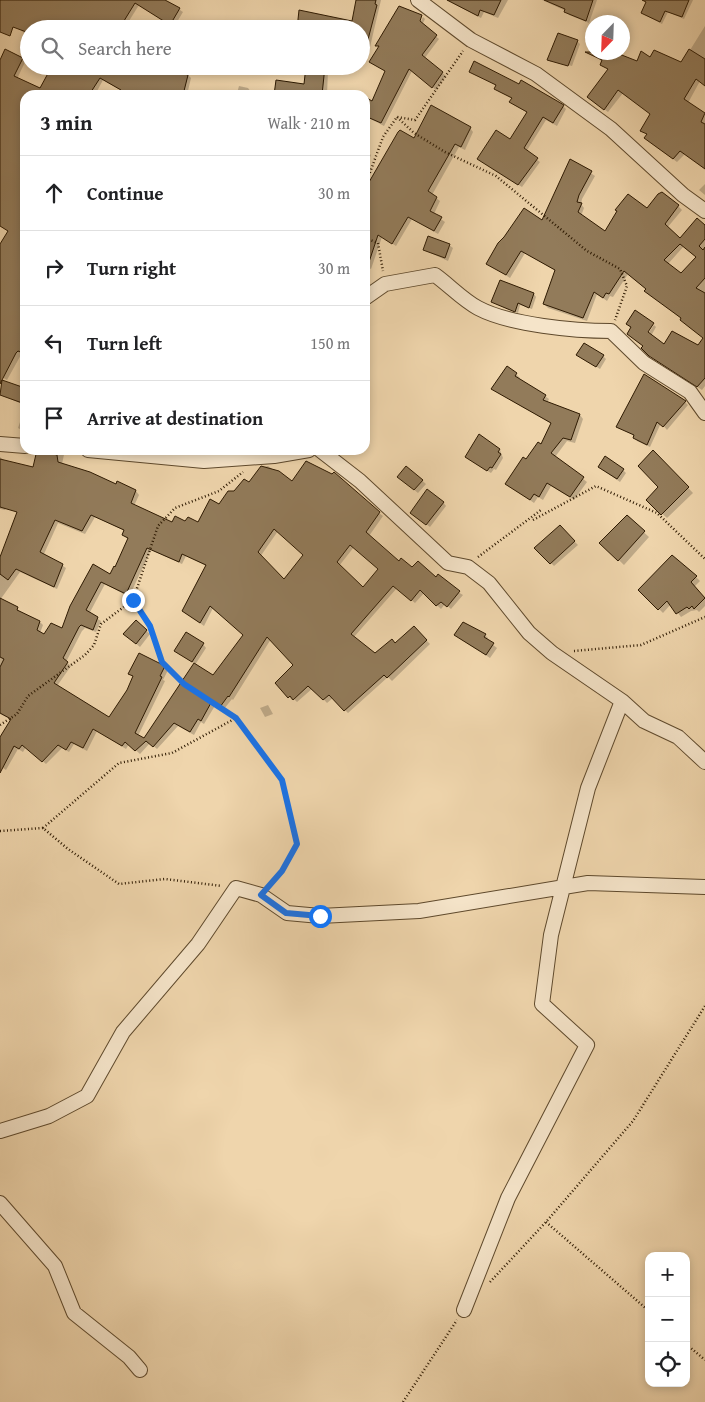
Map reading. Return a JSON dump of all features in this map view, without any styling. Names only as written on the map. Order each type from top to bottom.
[{"type":"street","points":[[418,0],[471,40],[536,74],[611,129],[683,196],[705,211]]},
{"type":"street","points":[[370,294],[385,284],[435,275],[478,308],[522,322],[583,331],[611,331],[644,363],[690,392],[705,413]]},
{"type":"street","points":[[0,444],[20,446]]},
{"type":"street","points":[[141,455],[204,461],[280,455]]},
{"type":"street","points":[[326,455],[360,481],[448,563],[468,567],[489,583],[529,633],[552,653],[622,700],[644,720],[678,737],[705,762]]},
{"type":"street","points":[[464,1310],[508,1198],[587,1045],[542,1004],[551,935],[588,788],[622,700]]},
{"type":"street","points":[[0,1130],[49,1116],[87,1096],[123,1032],[198,944],[236,888],[261,895],[286,913],[320,916],[419,911],[588,883],[705,887]]},
{"type":"street","points":[[0,1202],[55,1266],[74,1313],[129,1357],[140,1370]]},
{"type":"path","points":[[397,117],[415,120],[471,40]]},
{"type":"path","points":[[370,172],[383,137],[397,117]]},
{"type":"path","points":[[397,117],[414,133],[445,152],[496,176],[587,251],[620,269],[627,286],[611,331]]},
{"type":"path","points":[[370,240],[378,243],[385,284]]},
{"type":"path","points":[[0,725],[17,714],[28,696],[85,655],[94,645],[101,624],[133,600],[158,526],[174,508],[219,491],[251,468]]},
{"type":"path","points":[[533,520],[596,486],[657,513],[705,559]]},
{"type":"path","points":[[468,567],[488,548],[512,534],[541,510]]},
{"type":"path","points":[[133,600],[150,626],[162,662],[184,684],[236,718],[282,780],[297,844],[282,871],[261,895]]},
{"type":"path","points":[[552,653],[641,645],[705,617]]},
{"type":"path","points":[[0,830],[43,828],[119,763],[172,754],[236,718]]},
{"type":"path","points":[[43,828],[68,849],[119,884],[165,879],[236,888]]},
{"type":"path","points":[[489,1283],[546,1222],[633,1121],[705,1006]]},
{"type":"path","points":[[546,1222],[645,1308]]},
{"type":"path","points":[[403,1402],[464,1310]]},
{"type":"path","points":[[690,1347],[705,1360]]},
{"type":"building","points":[[0,0],[165,0],[180,8],[173,20],[162,20],[135,3],[125,20],[20,20],[20,30],[13,27],[10,36],[0,32]]},
{"type":"building","points":[[356,0],[376,0],[375,4],[377,5],[370,32],[370,20],[352,20]]},
{"type":"building","points":[[447,0],[501,0],[494,15],[480,10],[478,16]]},
{"type":"building","points":[[544,0],[593,0],[588,15],[585,15],[585,21],[564,12],[565,9]]},
{"type":"building","points":[[642,0],[689,0],[682,17],[665,11],[660,22],[641,13],[646,2]]},
{"type":"building","points":[[399,6],[422,15],[420,21],[437,35],[422,55],[443,72],[432,88],[409,69],[381,123],[370,118],[370,100],[372,101],[385,71],[370,63],[379,46],[375,46]]},
{"type":"building","points":[[299,10],[347,20],[298,20]]},
{"type":"building","points":[[558,33],[578,40],[568,66],[547,60]]},
{"type":"building","points":[[5,49],[20,56],[20,64],[14,76],[40,88],[47,75],[188,75],[184,90],[121,90],[100,78],[92,90],[20,90],[20,352],[16,353],[0,384],[0,244],[8,231],[0,226],[0,60]]},
{"type":"building","points":[[689,49],[705,59],[705,86],[696,79],[684,99],[705,113],[701,122],[705,124],[705,169],[680,151],[673,159],[644,138],[647,134],[640,131],[650,114],[618,90],[604,110],[587,97],[608,69],[600,65],[602,60],[630,60],[630,58],[637,61],[641,51],[650,57],[654,50],[681,62]]},
{"type":"building","points":[[474,61],[519,84],[521,80],[564,105],[553,123],[543,117],[524,148],[538,158],[518,185],[477,159],[496,130],[510,139],[527,112],[509,102],[512,98],[494,89],[496,85],[469,72]]},
{"type":"building","points":[[305,75],[324,75],[323,90],[275,90],[276,80],[304,84]]},
{"type":"building","points":[[431,105],[471,127],[461,147],[455,144],[428,191],[437,197],[430,211],[442,217],[434,231],[408,217],[392,244],[378,235],[370,259],[370,180],[400,130],[414,138]]},
{"type":"building","points":[[570,159],[592,171],[579,195],[577,202],[582,203],[578,212],[605,231],[617,211],[615,210],[628,194],[647,208],[658,194],[662,192],[679,205],[665,224],[680,238],[697,218],[705,225],[705,239],[699,246],[703,250],[705,247],[705,278],[696,288],[705,293],[705,378],[697,387],[649,356],[641,348],[643,346],[627,334],[631,327],[626,324],[635,310],[654,323],[648,332],[664,344],[672,331],[698,345],[703,338],[680,320],[681,318],[644,291],[646,289],[624,271],[609,294],[606,293],[603,298],[594,292],[583,318],[543,304],[555,270],[521,251],[506,275],[486,264],[498,243],[524,208],[542,220]],"holes":[[[680,244],[696,257],[681,273],[664,260]]]},
{"type":"building","points":[[428,236],[450,244],[445,258],[423,250]]},
{"type":"building","points":[[500,280],[534,293],[529,308],[518,303],[515,312],[491,302]]},
{"type":"building","points":[[584,343],[604,355],[596,367],[576,355]]},
{"type":"building","points":[[507,366],[517,373],[515,376],[546,395],[543,400],[580,414],[571,440],[563,438],[551,453],[584,477],[570,497],[547,483],[539,497],[534,494],[530,500],[505,484],[523,457],[526,459],[538,442],[541,444],[551,423],[491,389]]},
{"type":"building","points":[[644,374],[686,401],[663,427],[657,422],[647,445],[633,438],[634,435],[616,427]]},
{"type":"building","points":[[2,380],[20,386],[20,402],[0,395]]},
{"type":"building","points":[[479,434],[500,449],[498,452],[501,454],[492,468],[490,467],[487,471],[465,457]]},
{"type":"building","points":[[653,450],[689,487],[661,515],[646,500],[658,487],[638,466]]},
{"type":"building","points":[[36,455],[57,455],[58,462],[90,472],[116,484],[117,481],[136,490],[131,503],[172,522],[175,516],[185,521],[188,517],[198,522],[210,499],[219,504],[228,491],[234,491],[244,479],[249,482],[261,466],[279,471],[292,481],[306,461],[332,474],[334,472],[380,512],[366,532],[399,561],[401,558],[412,567],[418,561],[436,577],[438,574],[460,591],[447,607],[441,602],[436,606],[420,590],[411,601],[393,586],[351,634],[375,653],[392,639],[395,643],[414,626],[427,640],[387,678],[384,675],[344,711],[329,695],[323,700],[308,686],[293,700],[290,696],[288,698],[275,683],[293,665],[267,637],[229,697],[220,707],[212,701],[201,721],[198,719],[190,732],[174,723],[153,747],[146,741],[135,751],[125,742],[122,746],[93,729],[83,748],[71,742],[66,750],[58,745],[42,762],[22,745],[19,749],[14,746],[0,773],[0,737],[11,719],[0,713],[0,667],[4,659],[0,657],[0,598],[18,607],[17,610],[40,621],[37,630],[44,634],[51,623],[62,628],[70,606],[93,564],[110,574],[128,538],[122,535],[124,530],[91,515],[82,531],[55,520],[40,552],[63,564],[54,587],[16,569],[8,580],[0,574],[0,557],[17,512],[0,507],[0,459],[33,467]],"holes":[[[274,529],[303,555],[284,579],[258,552]],[[350,545],[378,569],[363,587],[337,562]],[[147,548],[179,562],[182,554],[206,565],[182,611],[200,623],[210,606],[243,635],[213,675],[194,663],[144,738],[135,733],[162,677],[160,676],[165,666],[139,653],[128,674],[133,676],[127,690],[109,717],[54,683],[68,662],[63,658],[79,627],[81,625],[93,630],[98,617],[86,610],[101,582],[126,594]]]},
{"type":"building","points":[[605,456],[624,469],[617,479],[598,467]]},
{"type":"building","points":[[406,466],[423,480],[414,490],[397,477]]},
{"type":"building","points":[[427,489],[444,502],[426,525],[410,513]]},
{"type":"building","points":[[627,515],[645,531],[618,561],[599,543]]},
{"type":"building","points":[[560,525],[575,541],[550,564],[534,548]]},
{"type":"building","points":[[672,555],[697,576],[691,582],[705,598],[694,609],[692,606],[689,609],[687,607],[676,614],[667,601],[658,610],[638,590]]},
{"type":"building","points":[[136,620],[147,630],[136,644],[123,634]]},
{"type":"building","points":[[463,622],[486,634],[484,637],[494,643],[486,655],[454,635]]},
{"type":"building","points":[[186,632],[204,643],[192,662],[174,651]]},
{"type":"route","points":[[133,600],[150,626],[162,662],[184,684],[236,718],[282,780],[297,844],[282,871],[261,895],[286,913],[320,916]]}]
